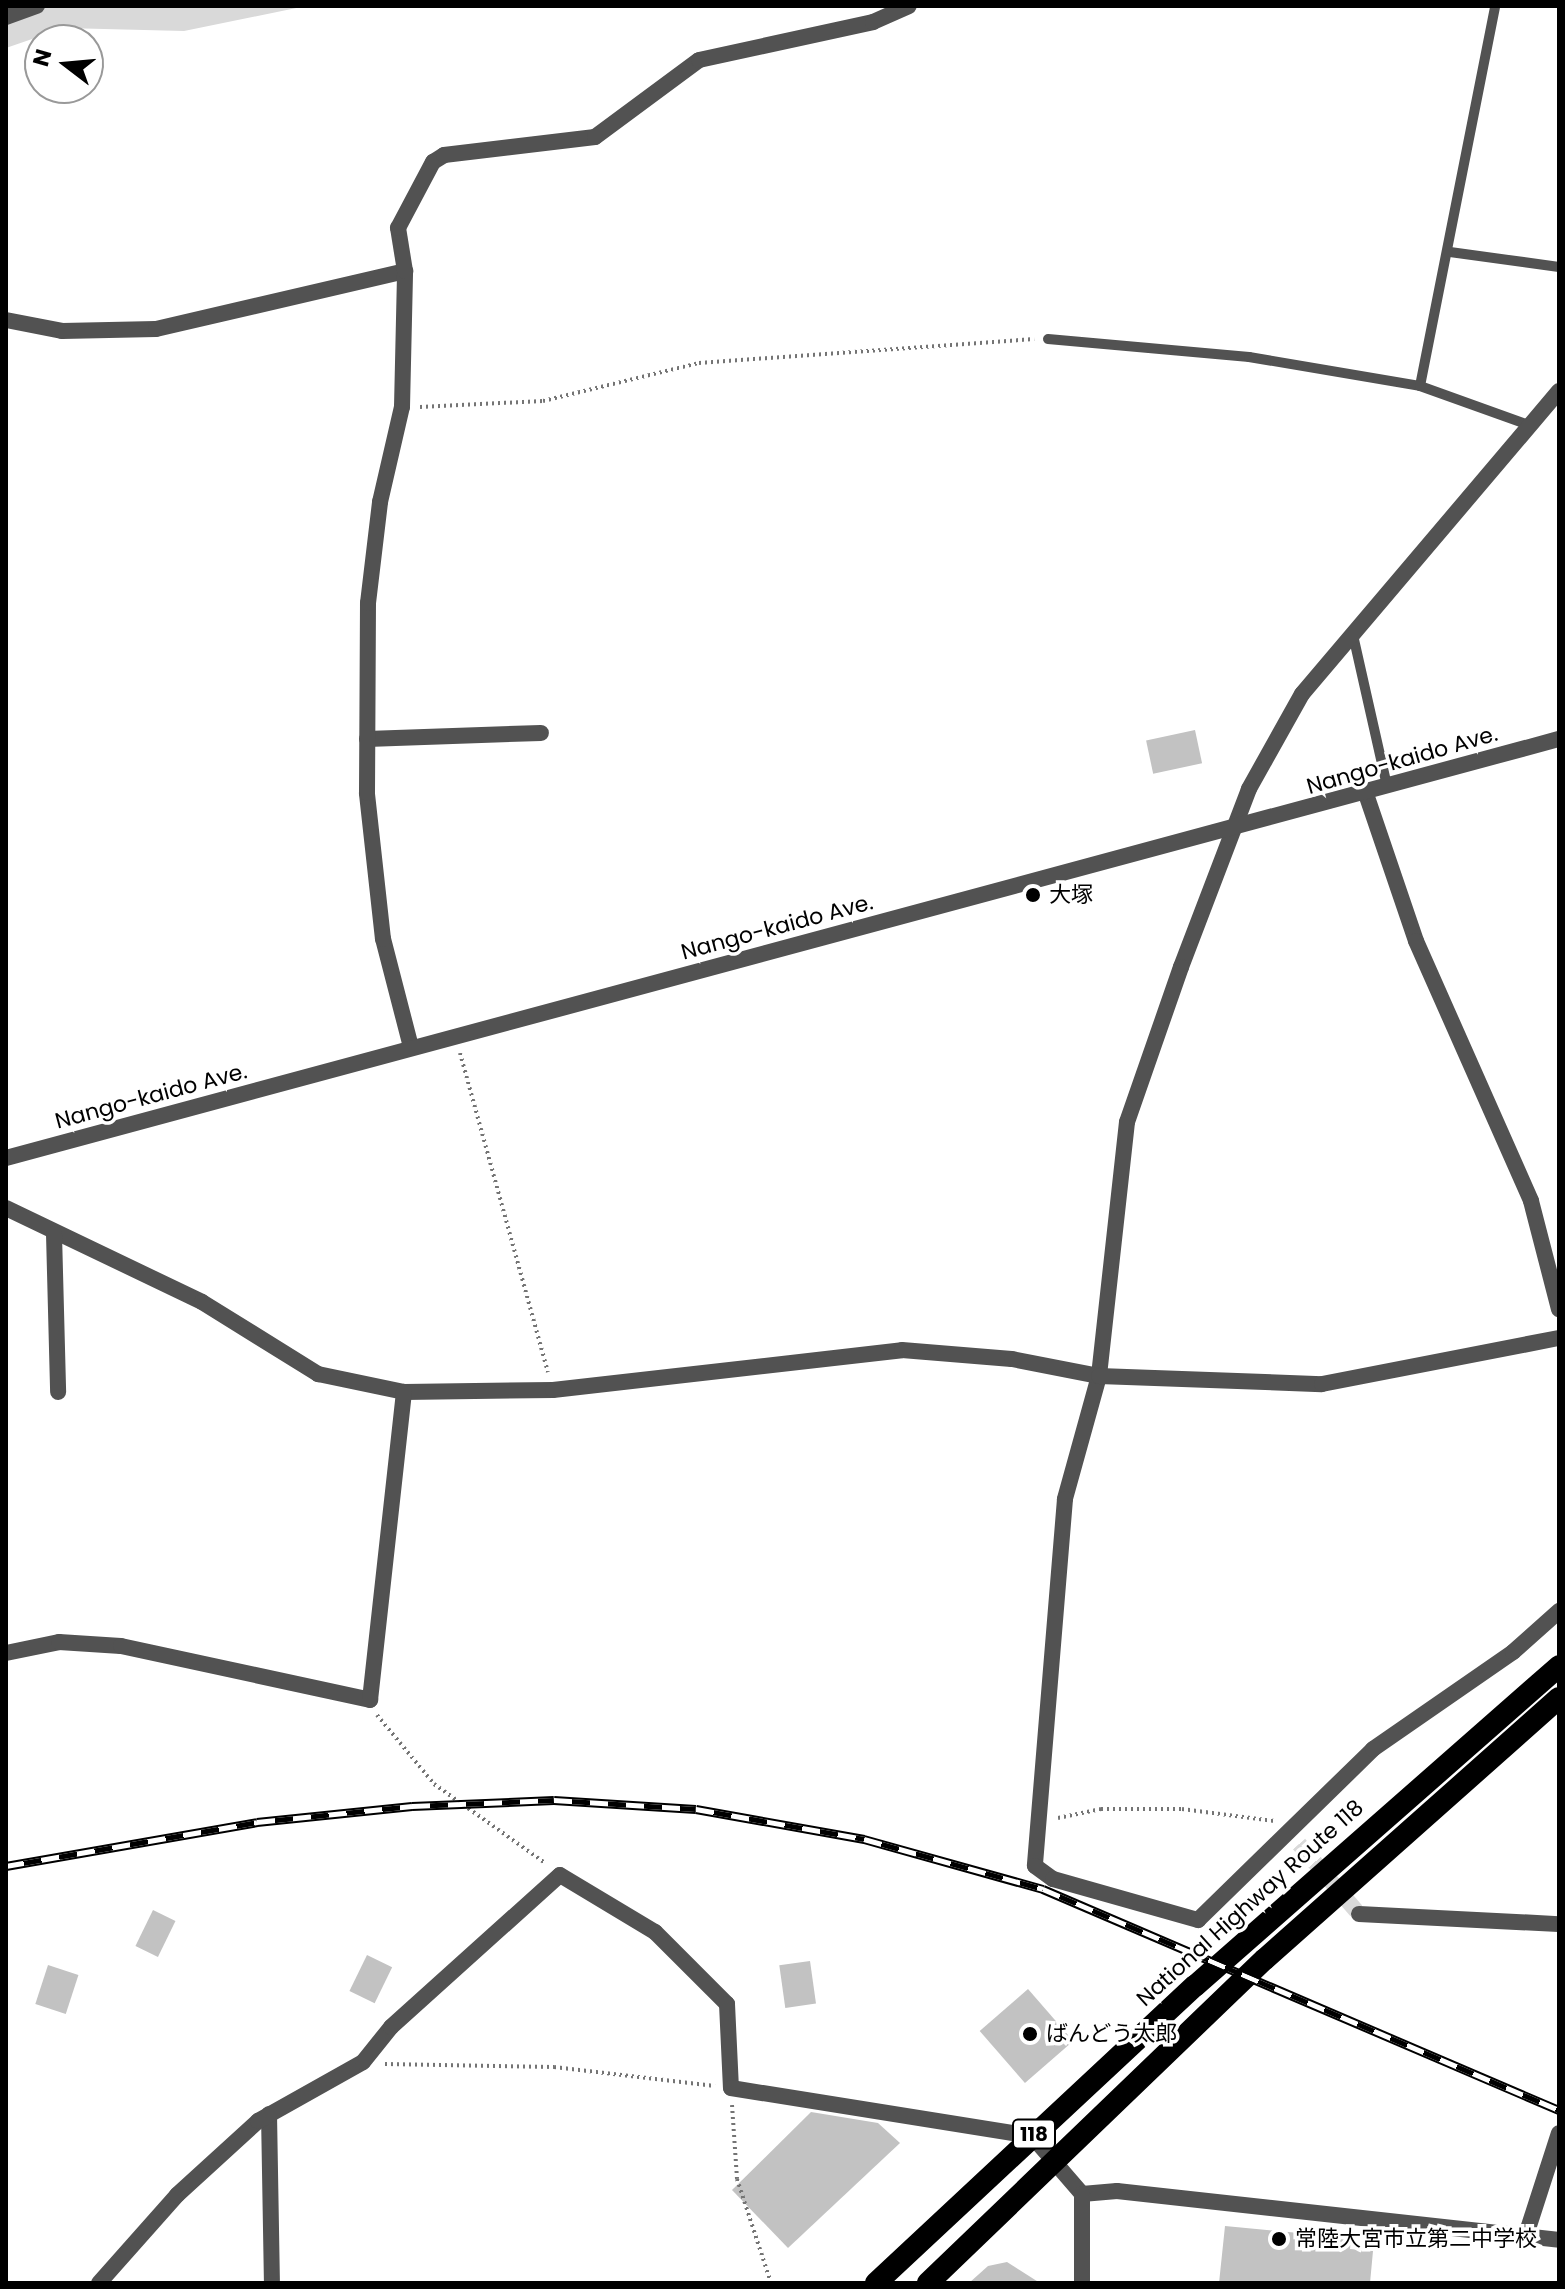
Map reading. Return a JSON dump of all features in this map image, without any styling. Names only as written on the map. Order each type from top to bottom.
[{"type":"highway","name":"National Highway Route 118","points":[[876,2283],[1195,1986],[1559,1666]]},
{"type":"highway","name":"118","points":[[928,2283],[1265,1959],[1559,1698]]},
{"type":"street","points":[[6,17],[37,6]]},
{"type":"street","points":[[411,1047],[383,939],[367,793],[368,603],[380,502],[402,407],[405,271],[398,228],[433,162],[444,155],[595,137],[699,60],[873,22],[909,6]]},
{"type":"street","points":[[6,320],[62,331],[156,329],[405,271]]},
{"type":"street","points":[[1559,391],[1353,635],[1278,732],[1249,789],[1239,829],[1127,1122],[1099,1376],[1065,1499],[1036,1822],[1035,1866],[1053,1879],[1198,1920],[1297,1833],[1373,1749],[1513,1652],[1559,1611]]},
{"type":"street","points":[[367,739],[541,733]]},
{"type":"street","name":"Nango-kaido Ave.","points":[[6,1158],[455,1034],[1239,829],[1559,739]]},
{"type":"street","points":[[1366,794],[1416,941],[1531,1201],[1559,1309]]},
{"type":"street","points":[[6,1208],[54,1234],[202,1302],[318,1374],[404,1392],[553,1390],[902,1350],[1012,1359],[1099,1376],[1322,1384],[1559,1338]]},
{"type":"street","points":[[54,1234],[58,1392]]},
{"type":"street","points":[[6,1653],[59,1642],[121,1646],[370,1700],[404,1392]]},
{"type":"street","points":[[99,2283],[177,2195],[269,2114],[363,2062],[391,2027],[560,1875],[655,1932],[727,2004],[731,2088],[1032,2136],[1082,2194],[1082,2283]]},
{"type":"street","points":[[1359,1914],[1559,1924]]},
{"type":"street","points":[[269,2114],[272,2283]]},
{"type":"street","points":[[1526,2235],[1558,2134]]},
{"type":"street","points":[[1082,2194],[1117,2191],[1559,2240]]},
{"type":"lane","points":[[1420,386],[1450,252],[1495,6]]},
{"type":"lane","points":[[1450,252],[1559,267]]},
{"type":"lane","points":[[1048,339],[1249,357],[1420,386],[1532,426]]},
{"type":"lane","points":[[1353,635],[1387,786]]},
{"type":"path","points":[[402,407],[543,401],[699,363],[1048,339]]},
{"type":"path","points":[[455,1034],[553,1390]]},
{"type":"path","points":[[370,1700],[386,1732],[434,1784],[560,1875]]},
{"type":"path","points":[[1036,1822],[1101,1809],[1155,1809],[1297,1833]]},
{"type":"path","points":[[363,2062],[554,2067],[731,2088],[737,2179],[771,2283]]},
{"type":"shaded area","points":[[6,6],[306,6],[184,31],[104,29],[104,24],[24,24],[24,42],[6,48]]},
{"type":"building","points":[[1195,730],[1202,763],[1153,774],[1146,740]]},
{"type":"building","points":[[153,1910],[175,1921],[158,1957],[135,1946]]},
{"type":"building","points":[[367,1955],[392,1967],[375,2003],[349,1991]]},
{"type":"building","points":[[810,1961],[816,2004],[785,2008],[779,1965]]},
{"type":"building","points":[[48,1965],[78,1975],[66,2014],[35,2004]]},
{"type":"building","points":[[1028,1989],[1073,2041],[1025,2083],[980,2031]]},
{"type":"building","points":[[811,2112],[878,2123],[900,2143],[788,2248],[732,2190]]},
{"type":"building","points":[[1225,2226],[1351,2238],[1350,2249],[1373,2251],[1370,2283],[1219,2283]]},
{"type":"building","points":[[1007,2262],[1040,2283],[969,2283],[988,2266]]},
{"type":"tunnel","points":[[1299,1844],[1359,1914]]},
{"type":"railway","points":[[6,1866],[257,1822],[412,1806],[554,1800],[696,1809],[864,1839],[1043,1889],[1559,2110]]},
{"type":"place","name":"大塚","points":[[1033,895]]},
{"type":"place","name":"ばんどう太郎","points":[[1030,2034]]},
{"type":"place","name":"常陸大宮市立第二中学校","points":[[1279,2239]]}]
